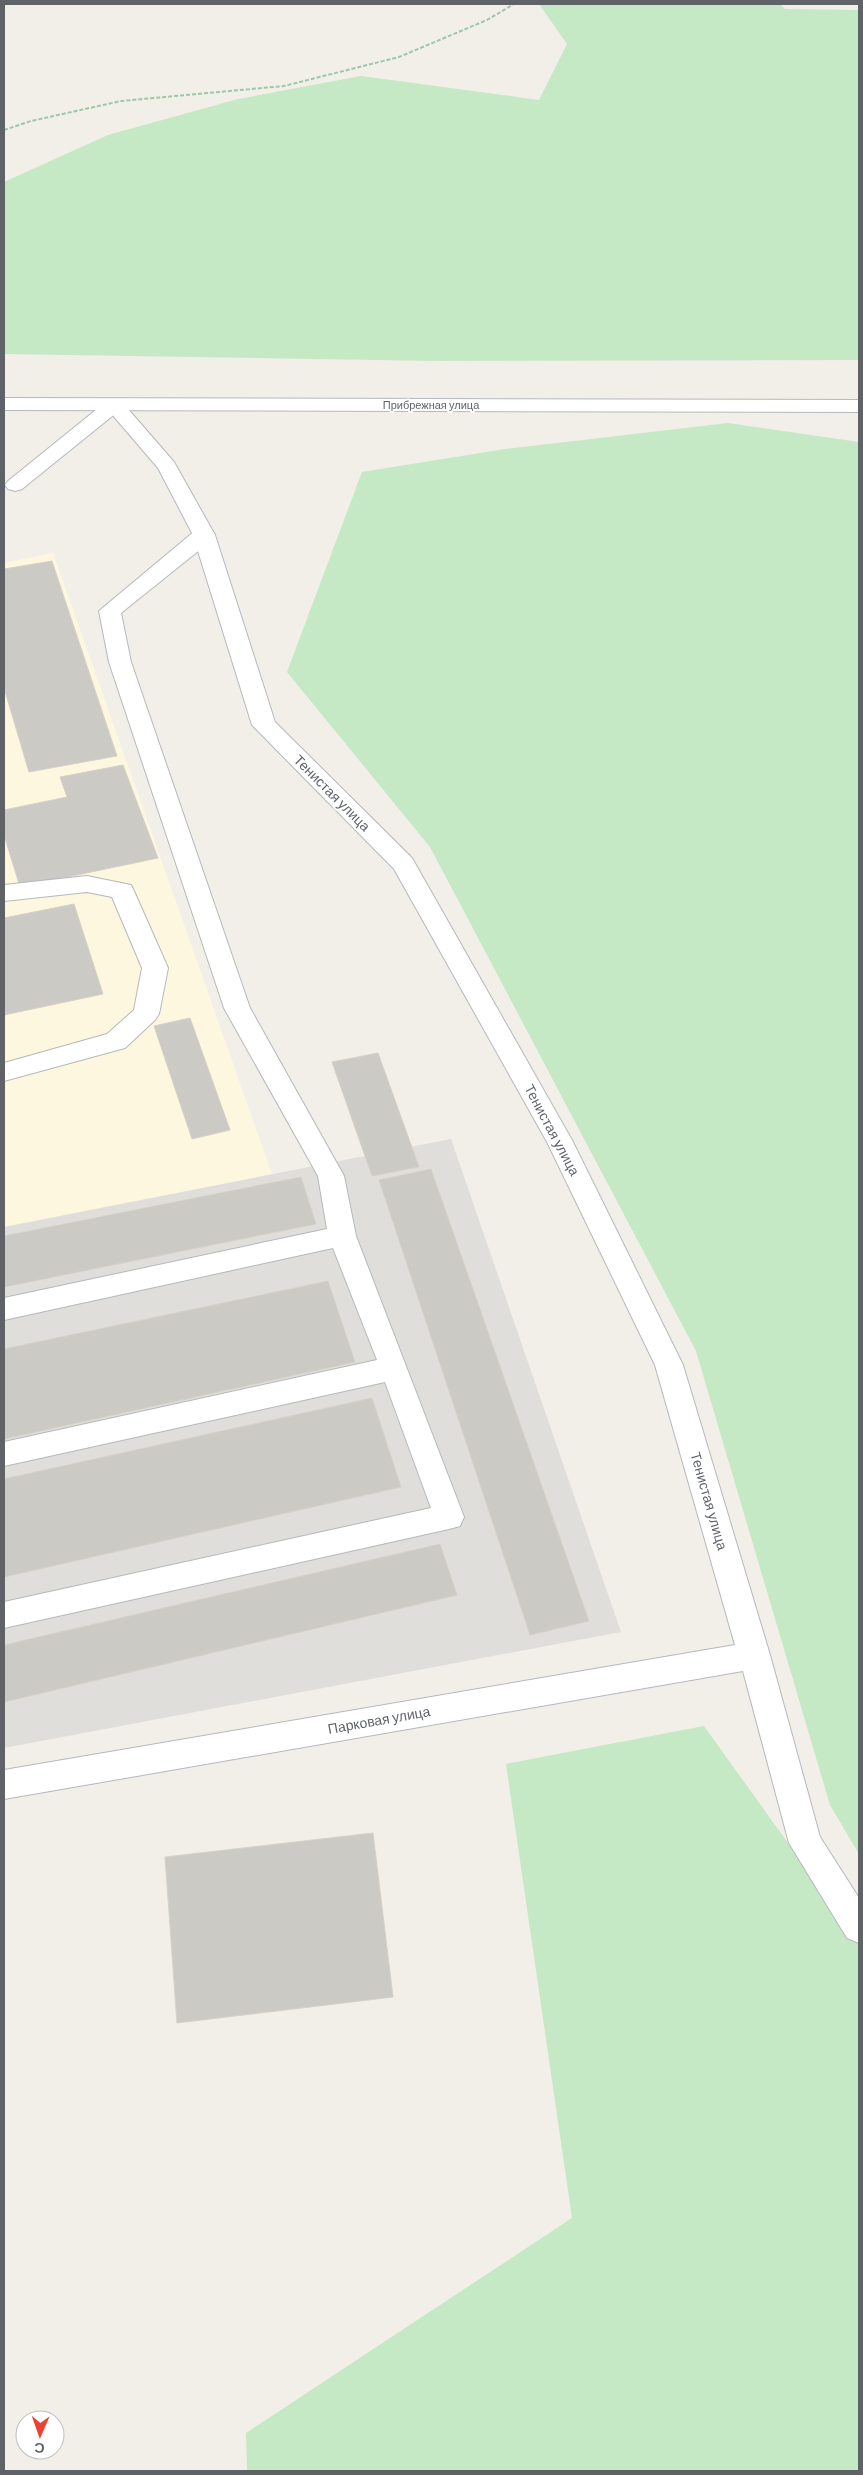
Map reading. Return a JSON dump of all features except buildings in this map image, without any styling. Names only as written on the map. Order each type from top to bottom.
[{"type":"street","name":"Прибрежная улица","points":[[4,404],[859,406]]},
{"type":"street","points":[[8,490],[114,405]]},
{"type":"street","name":"Тенистая улица","points":[[114,405],[167,466],[204,535],[264,725],[403,864],[564,1150],[669,1365],[754,1656],[805,1843],[859,1927]]},
{"type":"street","points":[[4,1614],[450,1517],[342,1236],[331,1176],[236,1008],[120,662],[110,611],[204,535]]},
{"type":"street","points":[[4,893],[87,884],[122,891],[155,968],[146,1014],[116,1041],[4,1072]]},
{"type":"street","points":[[4,1310],[342,1236]]},
{"type":"street","points":[[4,1454],[394,1368]]},
{"type":"street","name":"Парковая улица","points":[[4,1785],[754,1656]]},
{"type":"path","points":[[4,130],[120,101],[293,84],[399,58],[487,20],[514,4]]},
{"type":"shaded area","points":[[53,553],[272,1174],[4,1227],[4,563]]},
{"type":"shaded area","points":[[451,1139],[621,1632],[4,1748],[4,1227]]},
{"type":"green space","points":[[539,4],[780,4],[785,9],[859,10],[859,360],[437,361],[4,354],[4,182],[108,135],[238,99],[361,76],[539,100],[567,44]]},
{"type":"green space","points":[[728,423],[859,442],[859,1854],[830,1805],[696,1351],[430,847],[287,672],[362,472],[505,449]]},
{"type":"green space","points":[[704,1726],[859,1942],[859,2471],[247,2471],[246,2433],[572,2218],[506,1764]]}]
